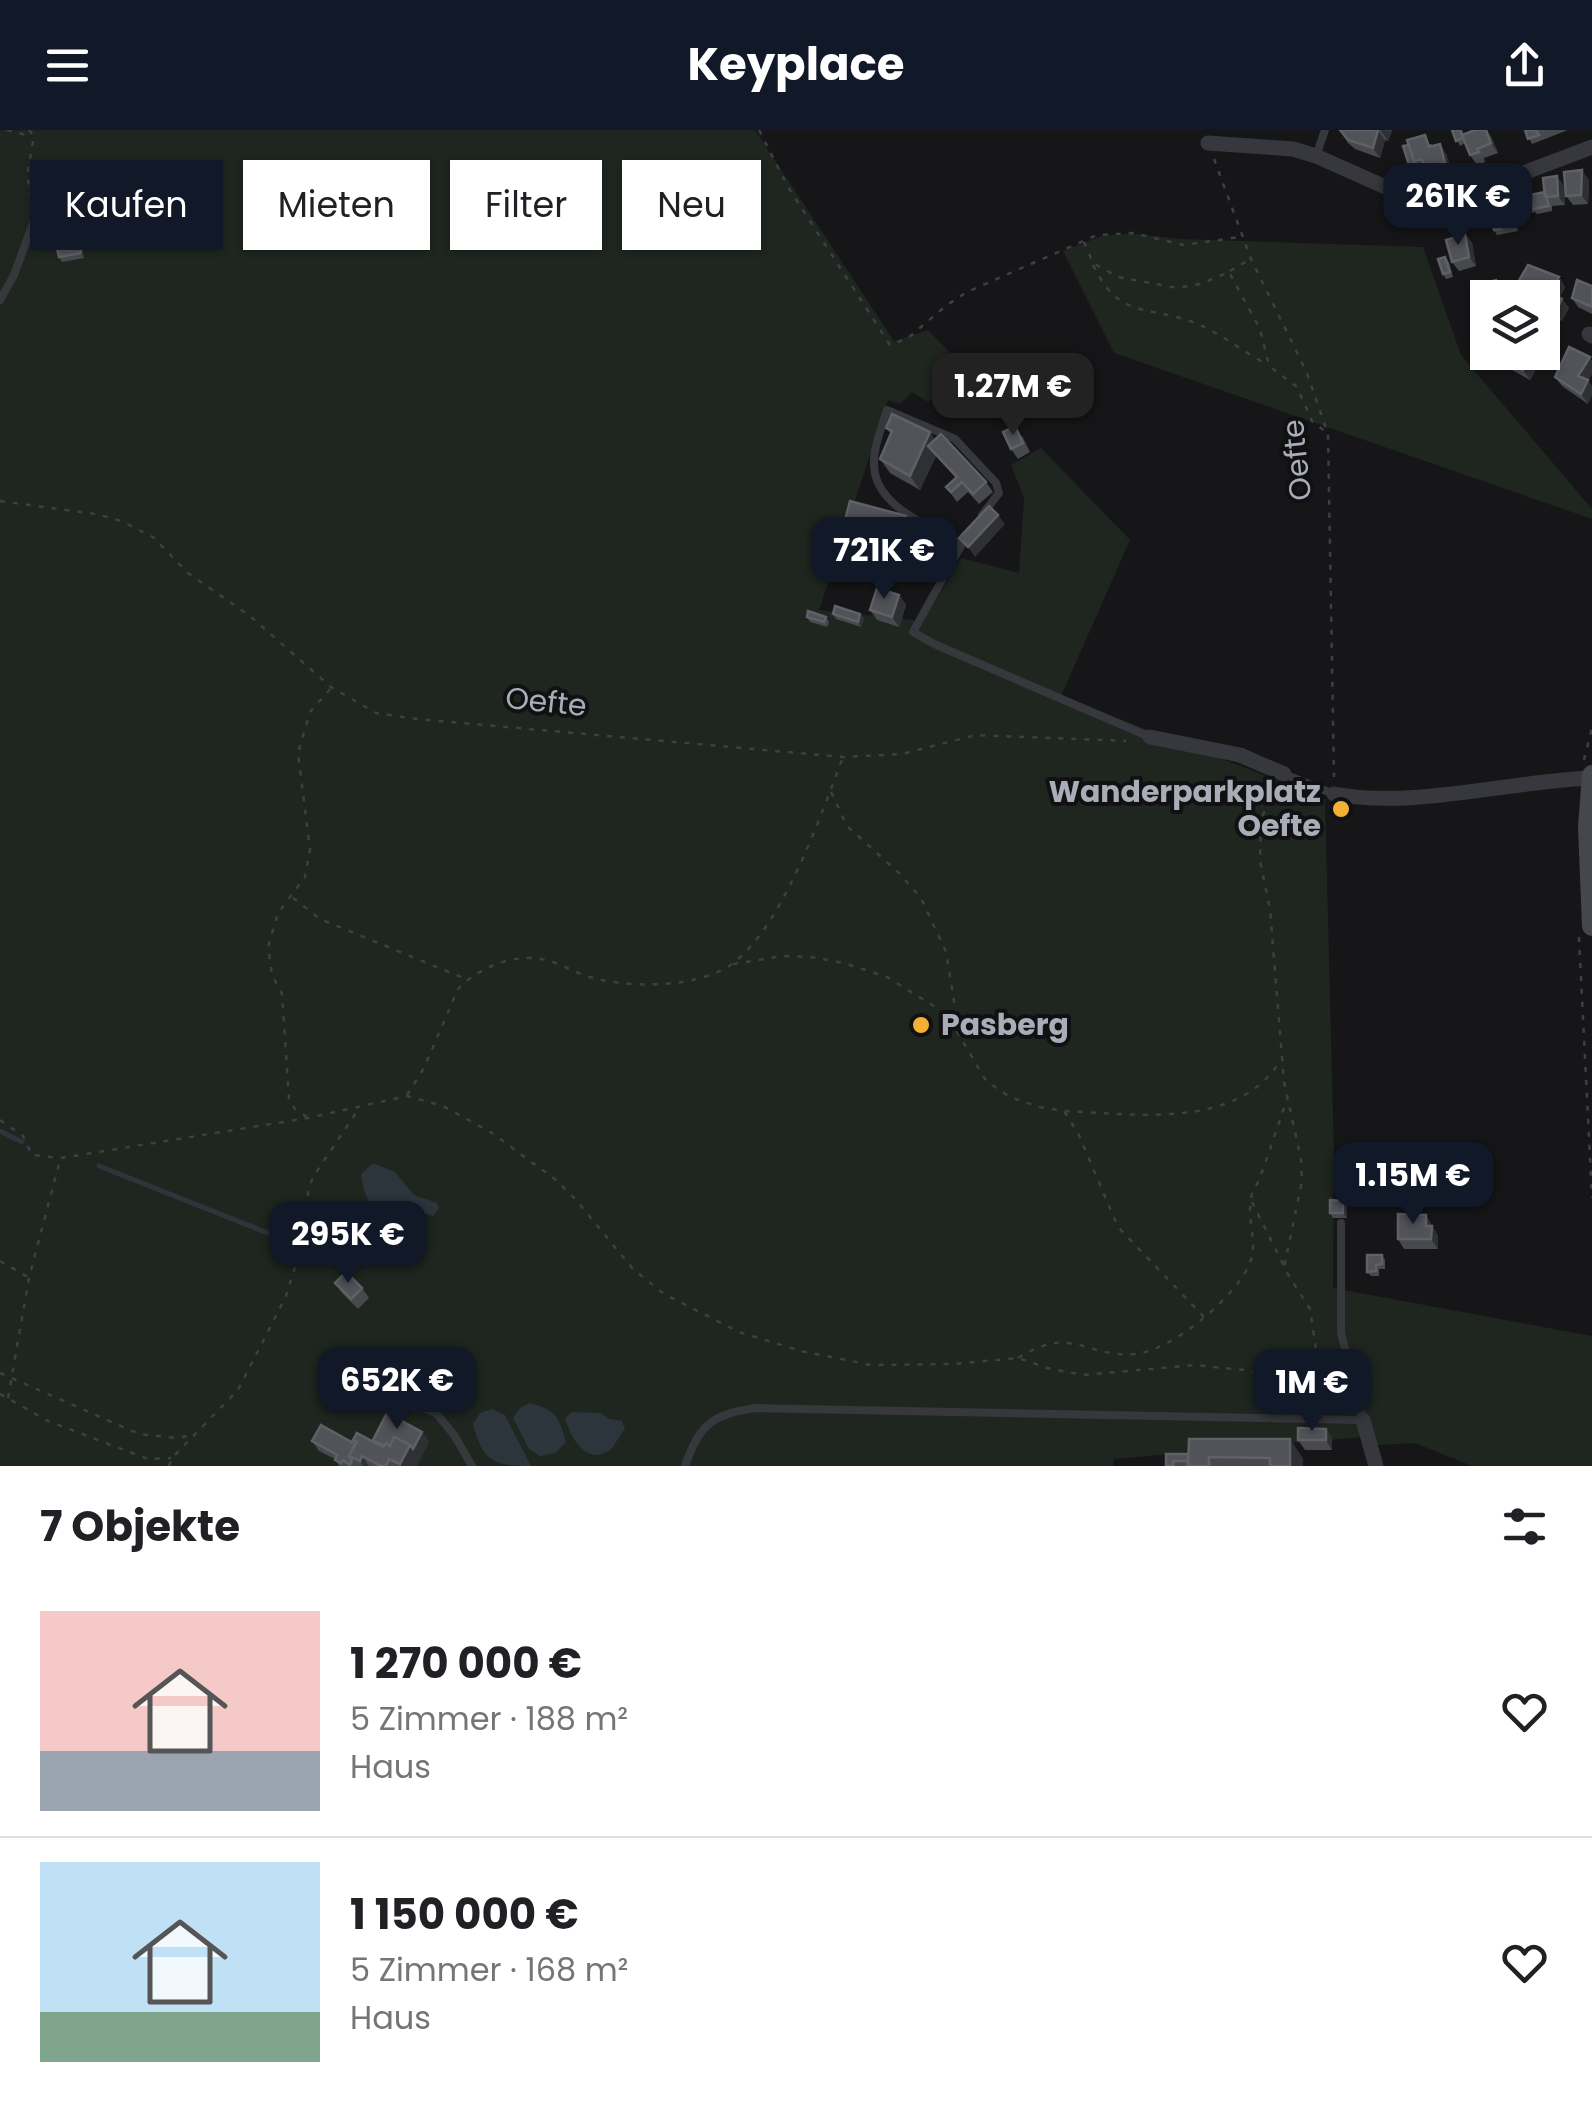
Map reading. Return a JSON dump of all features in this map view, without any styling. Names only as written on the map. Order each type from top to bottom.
[{"type":"main road","points":[[1585,925],[1588,777]]},
{"type":"street","points":[[1206,137],[1316,156],[1410,198],[1438,202],[1592,147]]},
{"type":"street","points":[[1150,737],[1240,755],[1284,774]]},
{"type":"street","points":[[1334,794],[1363,800],[1588,777]]},
{"type":"street","points":[[1363,1420],[1376,1466]]},
{"type":"lane","points":[[1316,156],[1325,130]]},
{"type":"lane","points":[[0,300],[30,232]]},
{"type":"lane","points":[[960,544],[900,509],[882,493],[873,466],[887,410],[955,439],[996,483],[998,492],[980,518]]},
{"type":"lane","points":[[970,531],[913,632],[1150,737]]},
{"type":"lane","points":[[1284,774],[1334,794]]},
{"type":"lane","points":[[685,1466],[694,1439],[709,1422],[728,1412],[755,1408],[1363,1420],[1341,1332],[1341,1223]]},
{"type":"lane","points":[[338,1388],[376,1408],[420,1407],[436,1413],[454,1434],[472,1466]]},
{"type":"path","points":[[7,130],[34,136]]},
{"type":"path","points":[[29,130],[34,136],[27,175],[30,191]]},
{"type":"path","points":[[760,130],[788,187],[890,345],[908,338],[967,292],[1083,241],[1114,232],[1184,245],[1242,236]]},
{"type":"path","name":"Oefte","points":[[1206,137],[1251,259],[1307,373],[1328,434],[1334,794]]},
{"type":"path","points":[[1083,241],[1114,298],[1147,313],[1192,322],[1269,366],[1297,387],[1312,421],[1328,434]]},
{"type":"path","points":[[1093,263],[1118,278],[1177,288],[1219,278],[1251,259]]},
{"type":"path","points":[[1228,272],[1260,329],[1269,366]]},
{"type":"path","name":"Oefte","points":[[0,501],[96,514],[122,521],[153,537],[188,573],[250,616],[332,687],[376,712],[417,720],[843,756],[902,754],[976,735],[1132,742],[1150,737]]},
{"type":"path","points":[[308,1118],[289,1098],[282,994],[272,975],[268,947],[278,913],[305,878],[310,850],[298,752],[310,712],[332,687]]},
{"type":"path","points":[[1588,777],[1592,728]]},
{"type":"path","points":[[732,964],[761,934],[804,855],[843,756]]},
{"type":"path","points":[[1284,774],[1267,800],[1260,845],[1270,909],[1281,1058],[1302,1181],[1284,1268]]},
{"type":"path","points":[[830,791],[846,826],[921,898],[946,952],[959,1033]]},
{"type":"path","points":[[292,896],[320,919],[468,979]]},
{"type":"path","points":[[1585,925],[1592,1198]]},
{"type":"path","points":[[407,1096],[424,1068],[458,989],[468,979],[500,963],[522,957],[543,958],[586,976],[633,984],[692,979],[732,964],[783,956],[811,957],[870,970],[936,1008],[959,1033],[985,1079],[1010,1097],[1039,1107],[1140,1114],[1214,1107],[1257,1087],[1272,1074],[1281,1058]]},
{"type":"path","points":[[0,1120],[23,1136],[32,1155],[60,1158],[308,1118],[407,1096],[443,1106],[492,1133],[576,1200],[633,1269],[664,1294],[738,1332],[801,1351],[871,1365],[953,1364],[1018,1358],[1049,1343],[1069,1341],[1122,1354],[1140,1354],[1187,1331],[1236,1284],[1250,1264],[1254,1244],[1250,1199],[1288,1096]]},
{"type":"path","points":[[169,1466],[172,1458],[238,1390],[286,1296],[306,1232],[308,1192],[313,1177],[359,1108]]},
{"type":"path","points":[[1064,1110],[1078,1133],[1118,1227],[1204,1317]]},
{"type":"path","points":[[8,1398],[29,1278],[60,1158]]},
{"type":"path","points":[[1250,1199],[1284,1268],[1310,1309],[1320,1378],[1363,1420]]},
{"type":"path","points":[[0,1261],[29,1278]]},
{"type":"path","points":[[1018,1358],[1083,1375],[1195,1365],[1320,1378]]},
{"type":"path","points":[[0,1373],[139,1434],[176,1438],[196,1435]]},
{"type":"path","points":[[0,1394],[48,1421],[131,1452],[148,1458],[172,1458]]},
{"type":"shaded area","points":[[0,130],[755,130],[894,341],[928,330],[996,400],[983,412],[951,381],[928,402],[912,392],[900,404],[888,400],[819,610],[923,621],[961,558],[1019,573],[1024,498],[1011,465],[1041,448],[1130,540],[1061,696],[1325,799],[1334,1156],[1333,1288],[1592,1336],[1592,1466],[1472,1466],[1415,1443],[1378,1445],[1362,1437],[1114,1459],[1113,1466],[0,1466]]},
{"type":"shaded area","points":[[1104,235],[1423,247],[1461,355],[1470,370],[1592,509],[1592,519],[1114,353],[1063,251]]},
{"type":"shaded area","points":[[373,1163],[395,1172],[414,1195],[437,1203],[439,1208],[433,1216],[411,1209],[387,1217],[374,1209],[361,1174]]},
{"type":"shaded area","points":[[530,1403],[551,1412],[558,1421],[566,1442],[555,1453],[540,1456],[529,1449],[513,1418]]},
{"type":"shaded area","points":[[492,1409],[505,1415],[531,1466],[499,1463],[481,1447],[473,1424],[480,1413]]},
{"type":"shaded area","points":[[571,1412],[601,1413],[622,1421],[625,1429],[610,1450],[601,1454],[586,1452],[565,1419]]},
{"type":"building","points":[[1340,130],[1378,130],[1373,148],[1348,140]]},
{"type":"building","points":[[1452,130],[1460,130],[1463,138],[1456,141]]},
{"type":"building","points":[[1486,130],[1491,143],[1470,155],[1462,135]]},
{"type":"building","points":[[1525,130],[1536,130],[1539,135],[1528,139]]},
{"type":"building","points":[[1425,135],[1429,147],[1440,144],[1445,163],[1425,168],[1422,159],[1414,161],[1407,140]]},
{"type":"building","points":[[1409,145],[1417,166],[1410,168],[1403,146]]},
{"type":"building","points":[[1582,170],[1581,195],[1566,196],[1564,172]]},
{"type":"building","points":[[1557,176],[1558,196],[1545,197],[1543,178]]},
{"type":"building","points":[[1525,182],[1529,202],[1508,206],[1511,222],[1498,224],[1490,189]]},
{"type":"building","points":[[1545,192],[1549,206],[1533,209],[1530,195]]},
{"type":"building","points":[[1496,215],[1501,229],[1494,230],[1491,216]]},
{"type":"building","points":[[1465,234],[1469,257],[1452,262],[1446,240]]},
{"type":"building","points":[[57,250],[80,250],[81,253],[59,257]]},
{"type":"building","points":[[1445,257],[1450,272],[1443,274],[1438,259]]},
{"type":"building","points":[[1528,265],[1559,277],[1557,280],[1519,280]]},
{"type":"building","points":[[1577,280],[1592,286],[1592,307],[1572,298]]},
{"type":"building","points":[[1569,347],[1590,357],[1578,376],[1588,380],[1581,394],[1555,377]]},
{"type":"building","points":[[892,414],[930,432],[910,476],[880,459],[892,431],[886,428]]},
{"type":"building","points":[[1015,426],[1023,443],[1011,449],[1003,432]]},
{"type":"building","points":[[941,434],[986,482],[973,494],[962,482],[951,492],[946,487],[957,477],[928,446]]},
{"type":"building","points":[[850,501],[906,516],[901,535],[845,520]]},
{"type":"building","points":[[989,506],[998,515],[968,547],[959,538]]},
{"type":"building","points":[[877,588],[899,595],[892,617],[870,610]]},
{"type":"building","points":[[835,606],[860,614],[858,622],[833,614]]},
{"type":"building","points":[[808,611],[826,617],[824,622],[807,617]]},
{"type":"building","points":[[1330,1200],[1343,1201],[1343,1213],[1330,1213]]},
{"type":"building","points":[[1398,1214],[1426,1215],[1426,1226],[1432,1226],[1431,1239],[1398,1239]]},
{"type":"building","points":[[1367,1255],[1382,1255],[1382,1264],[1376,1265],[1376,1271],[1367,1272]]},
{"type":"building","points":[[346,1272],[362,1288],[351,1299],[335,1283]]},
{"type":"building","points":[[359,1359],[377,1368],[366,1389],[348,1379]]},
{"type":"building","points":[[387,1413],[422,1432],[413,1449],[394,1437],[390,1446],[373,1440]]},
{"type":"building","points":[[321,1425],[355,1444],[349,1456],[350,1465],[335,1460],[337,1455],[312,1441]]},
{"type":"building","points":[[1298,1428],[1326,1429],[1326,1440],[1298,1440]]},
{"type":"building","points":[[357,1433],[383,1447],[386,1443],[390,1446],[394,1437],[410,1445],[400,1464],[389,1459],[386,1466],[381,1466],[362,1456],[360,1461],[349,1456]]},
{"type":"building","points":[[1189,1439],[1290,1439],[1290,1466],[1270,1466],[1270,1458],[1209,1457],[1209,1466],[1188,1466]]},
{"type":"building","points":[[1166,1454],[1188,1454],[1188,1461],[1173,1461],[1173,1466],[1166,1466]]},
{"type":"waterway","points":[[0,1131],[22,1142]]},
{"type":"waterway","points":[[99,1166],[293,1243]]},
{"type":"place","name":"Wanderparkplatz Oefte","points":[[1341,809]]},
{"type":"place","name":"Pasberg","points":[[921,1025]]}]
